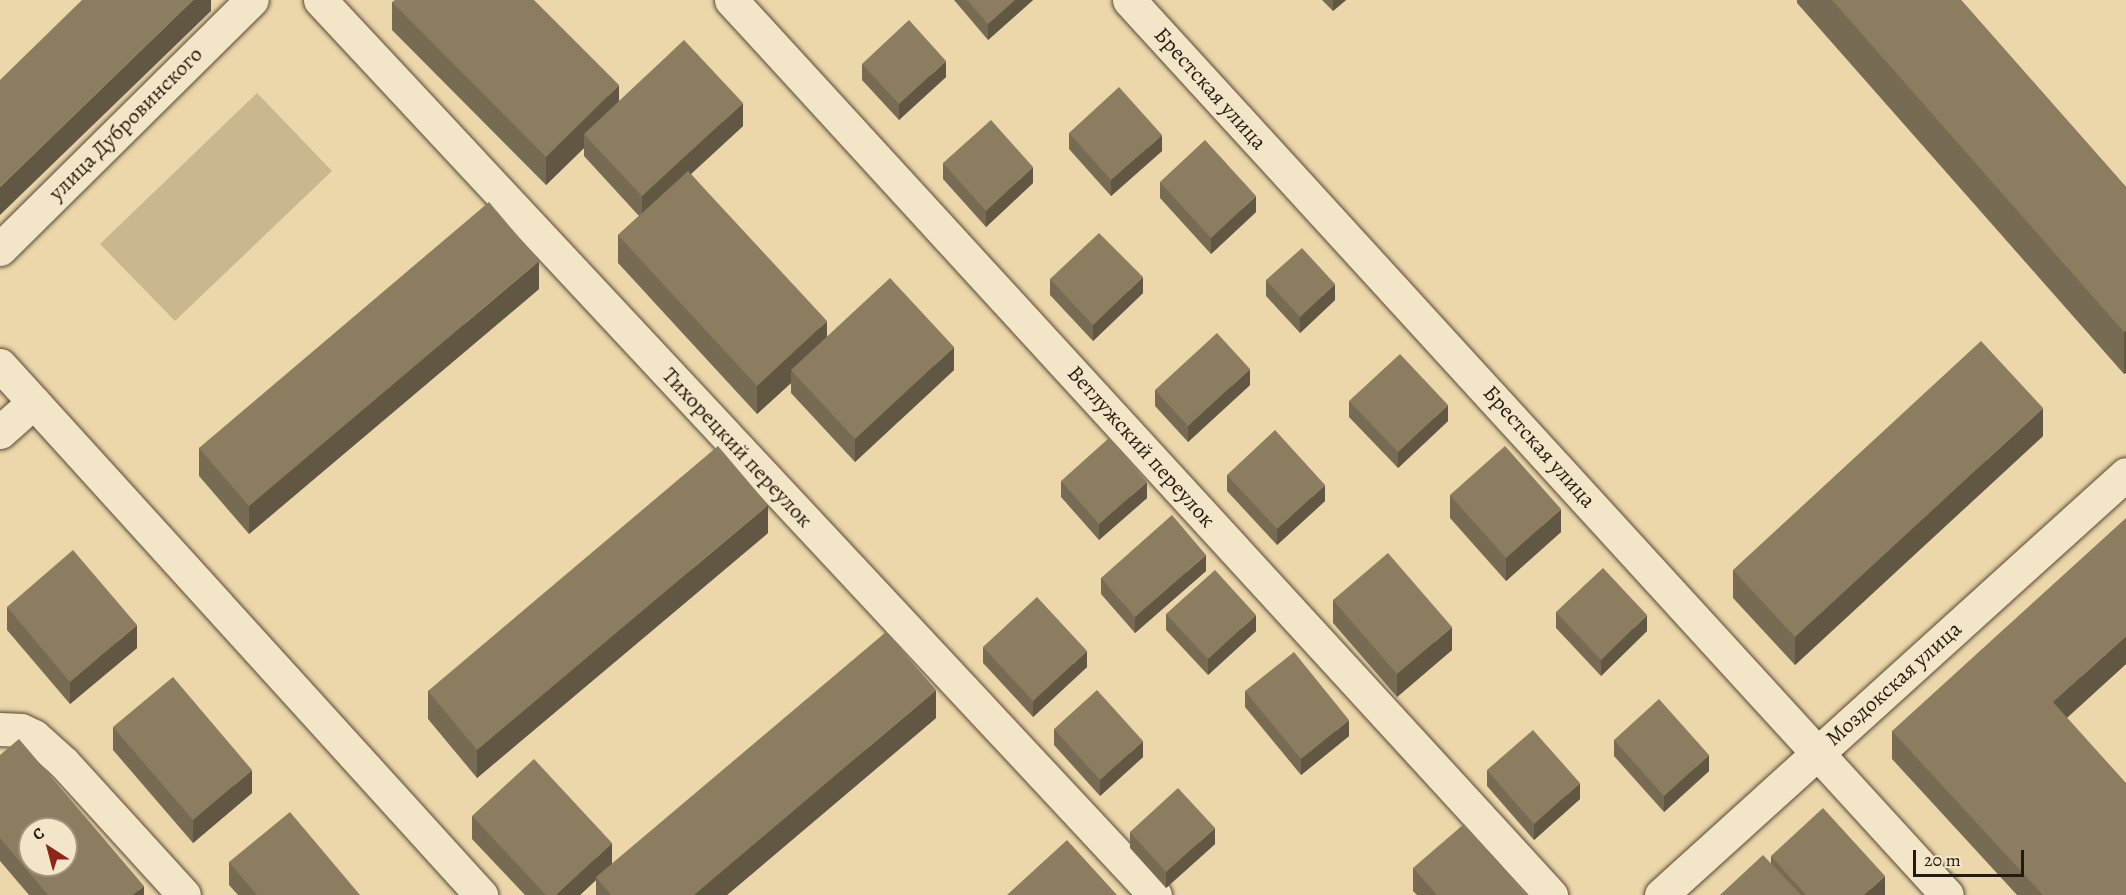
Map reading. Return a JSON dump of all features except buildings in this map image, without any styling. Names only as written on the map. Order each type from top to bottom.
[{"type":"street","name":"улица Дубровинского","points":[[0,249],[252,0]]},
{"type":"street","name":"Тихорецкий переулок","points":[[320,0],[1155,895]]},
{"type":"street","name":"Ветлужский переулок","points":[[731,0],[1551,895]]},
{"type":"street","name":"Брестская улица","points":[[1129,0],[1947,895]]},
{"type":"street","points":[[0,365],[482,895]]},
{"type":"street","points":[[0,432],[34,402]]},
{"type":"street","name":"Моздокская улица","points":[[1661,895],[2126,474]]},
{"type":"street","points":[[0,729],[21,730],[34,736],[64,763],[184,895]]},
{"type":"shaded area","points":[[257,93],[332,171],[175,321],[100,244]]}]
